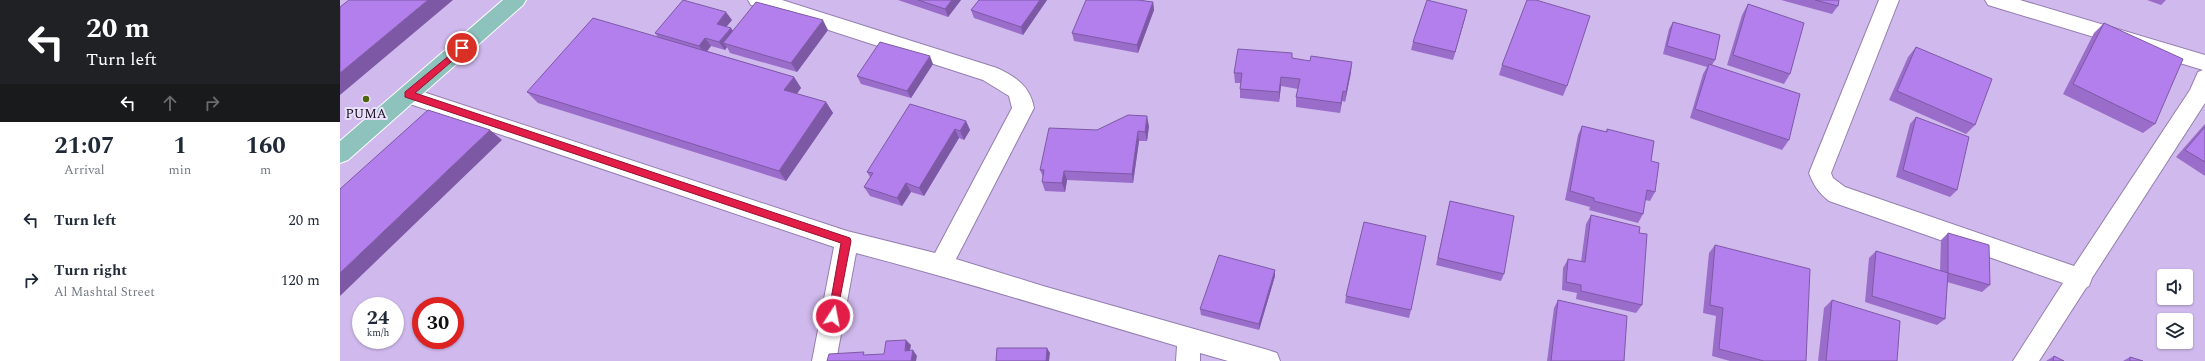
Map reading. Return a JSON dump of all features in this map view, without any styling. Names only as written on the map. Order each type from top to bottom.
[{"type":"main road","points":[[340,154],[516,0]]},
{"type":"street","points":[[758,0],[990,74],[1013,86],[1023,98],[1023,108],[941,265]]},
{"type":"street","points":[[1889,0],[1820,173],[1824,184],[1837,194],[2081,279]]},
{"type":"street","points":[[1996,0],[2205,63]]},
{"type":"street","points":[[2026,361],[2081,279],[2203,89]]},
{"type":"street","points":[[408,95],[847,241],[941,265],[1043,297],[1268,361]]},
{"type":"street","points":[[824,361],[847,241]]},
{"type":"street","points":[[1188,361],[1189,338]]},
{"type":"building","points":[[349,0],[428,0],[340,73],[340,7]]},
{"type":"building","points":[[683,0],[726,12],[717,24],[731,28],[719,42],[705,38],[699,46],[655,33]]},
{"type":"building","points":[[918,0],[952,0],[945,9]]},
{"type":"building","points":[[979,0],[1040,0],[1021,27],[971,10]]},
{"type":"building","points":[[1086,0],[1138,0],[1153,2],[1137,45],[1072,33]]},
{"type":"building","points":[[1427,0],[1467,10],[1455,52],[1413,42]]},
{"type":"building","points":[[1527,0],[1536,0],[1590,16],[1567,86],[1502,65]]},
{"type":"building","points":[[1815,0],[1839,0],[1838,6]]},
{"type":"building","points":[[756,2],[823,20],[791,63],[723,43]]},
{"type":"building","points":[[1748,4],[1804,23],[1790,74],[1733,55]]},
{"type":"building","points":[[593,18],[794,77],[784,90],[826,102],[779,171],[527,92]]},
{"type":"building","points":[[1673,22],[1720,35],[1715,60],[1667,46]]},
{"type":"building","points":[[2104,23],[2183,59],[2155,124],[2073,84]]},
{"type":"building","points":[[880,42],[930,56],[907,91],[857,76]]},
{"type":"building","points":[[1916,47],[1992,79],[1975,125],[1897,91]]},
{"type":"building","points":[[1238,49],[1292,53],[1292,58],[1310,61],[1311,56],[1352,62],[1346,92],[1343,91],[1341,103],[1296,97],[1300,79],[1281,77],[1279,92],[1240,89],[1242,73],[1234,73]]},
{"type":"building","points":[[1709,64],[1800,94],[1789,140],[1695,109]]},
{"type":"building","points":[[910,104],[966,121],[960,131],[955,129],[919,188],[906,183],[897,198],[864,187],[873,173],[867,172]]},
{"type":"building","points":[[428,110],[490,130],[340,273],[340,189]]},
{"type":"building","points":[[1128,115],[1147,116],[1145,132],[1138,131],[1132,174],[1064,171],[1062,183],[1042,182],[1044,170],[1040,170],[1049,128],[1097,130]]},
{"type":"building","points":[[1916,117],[1969,137],[1957,190],[1903,170]]},
{"type":"building","points":[[1582,126],[1607,132],[1607,129],[1654,141],[1651,161],[1659,163],[1655,192],[1647,190],[1643,214],[1594,201],[1594,198],[1570,191]]},
{"type":"building","points":[[2205,127],[2205,162],[2185,150]]},
{"type":"building","points":[[1450,201],[1514,216],[1504,274],[1438,258]]},
{"type":"building","points":[[1591,215],[1640,227],[1639,233],[1647,234],[1642,305],[1581,291],[1581,285],[1566,282],[1568,259],[1585,262]]},
{"type":"building","points":[[1364,222],[1426,236],[1411,310],[1346,296]]},
{"type":"building","points":[[1948,233],[1989,245],[1990,285],[1948,273]]},
{"type":"building","points":[[1715,245],[1810,269],[1806,361],[1764,361],[1719,349],[1723,308],[1710,305]]},
{"type":"building","points":[[1876,251],[1948,273],[1945,319],[1872,296]]},
{"type":"building","points":[[1219,255],[1275,270],[1259,324],[1200,309]]},
{"type":"building","points":[[1558,300],[1627,316],[1624,361],[1551,361]]},
{"type":"building","points":[[1832,300],[1900,321],[1897,361],[1826,361]]},
{"type":"building","points":[[906,340],[905,351],[913,350],[911,361],[827,361],[829,354],[864,352],[863,355],[884,354],[886,341]]},
{"type":"building","points":[[997,348],[1047,348],[1046,361],[996,361]]},
{"type":"building","points":[[2054,356],[2064,361],[2053,361]]},
{"type":"building","points":[[2130,357],[2143,361],[2130,361]]},
{"type":"place","name":"PUMA","points":[[366,99]]},
{"type":"route","points":[[462,48],[408,95],[847,241],[833,316]]}]
